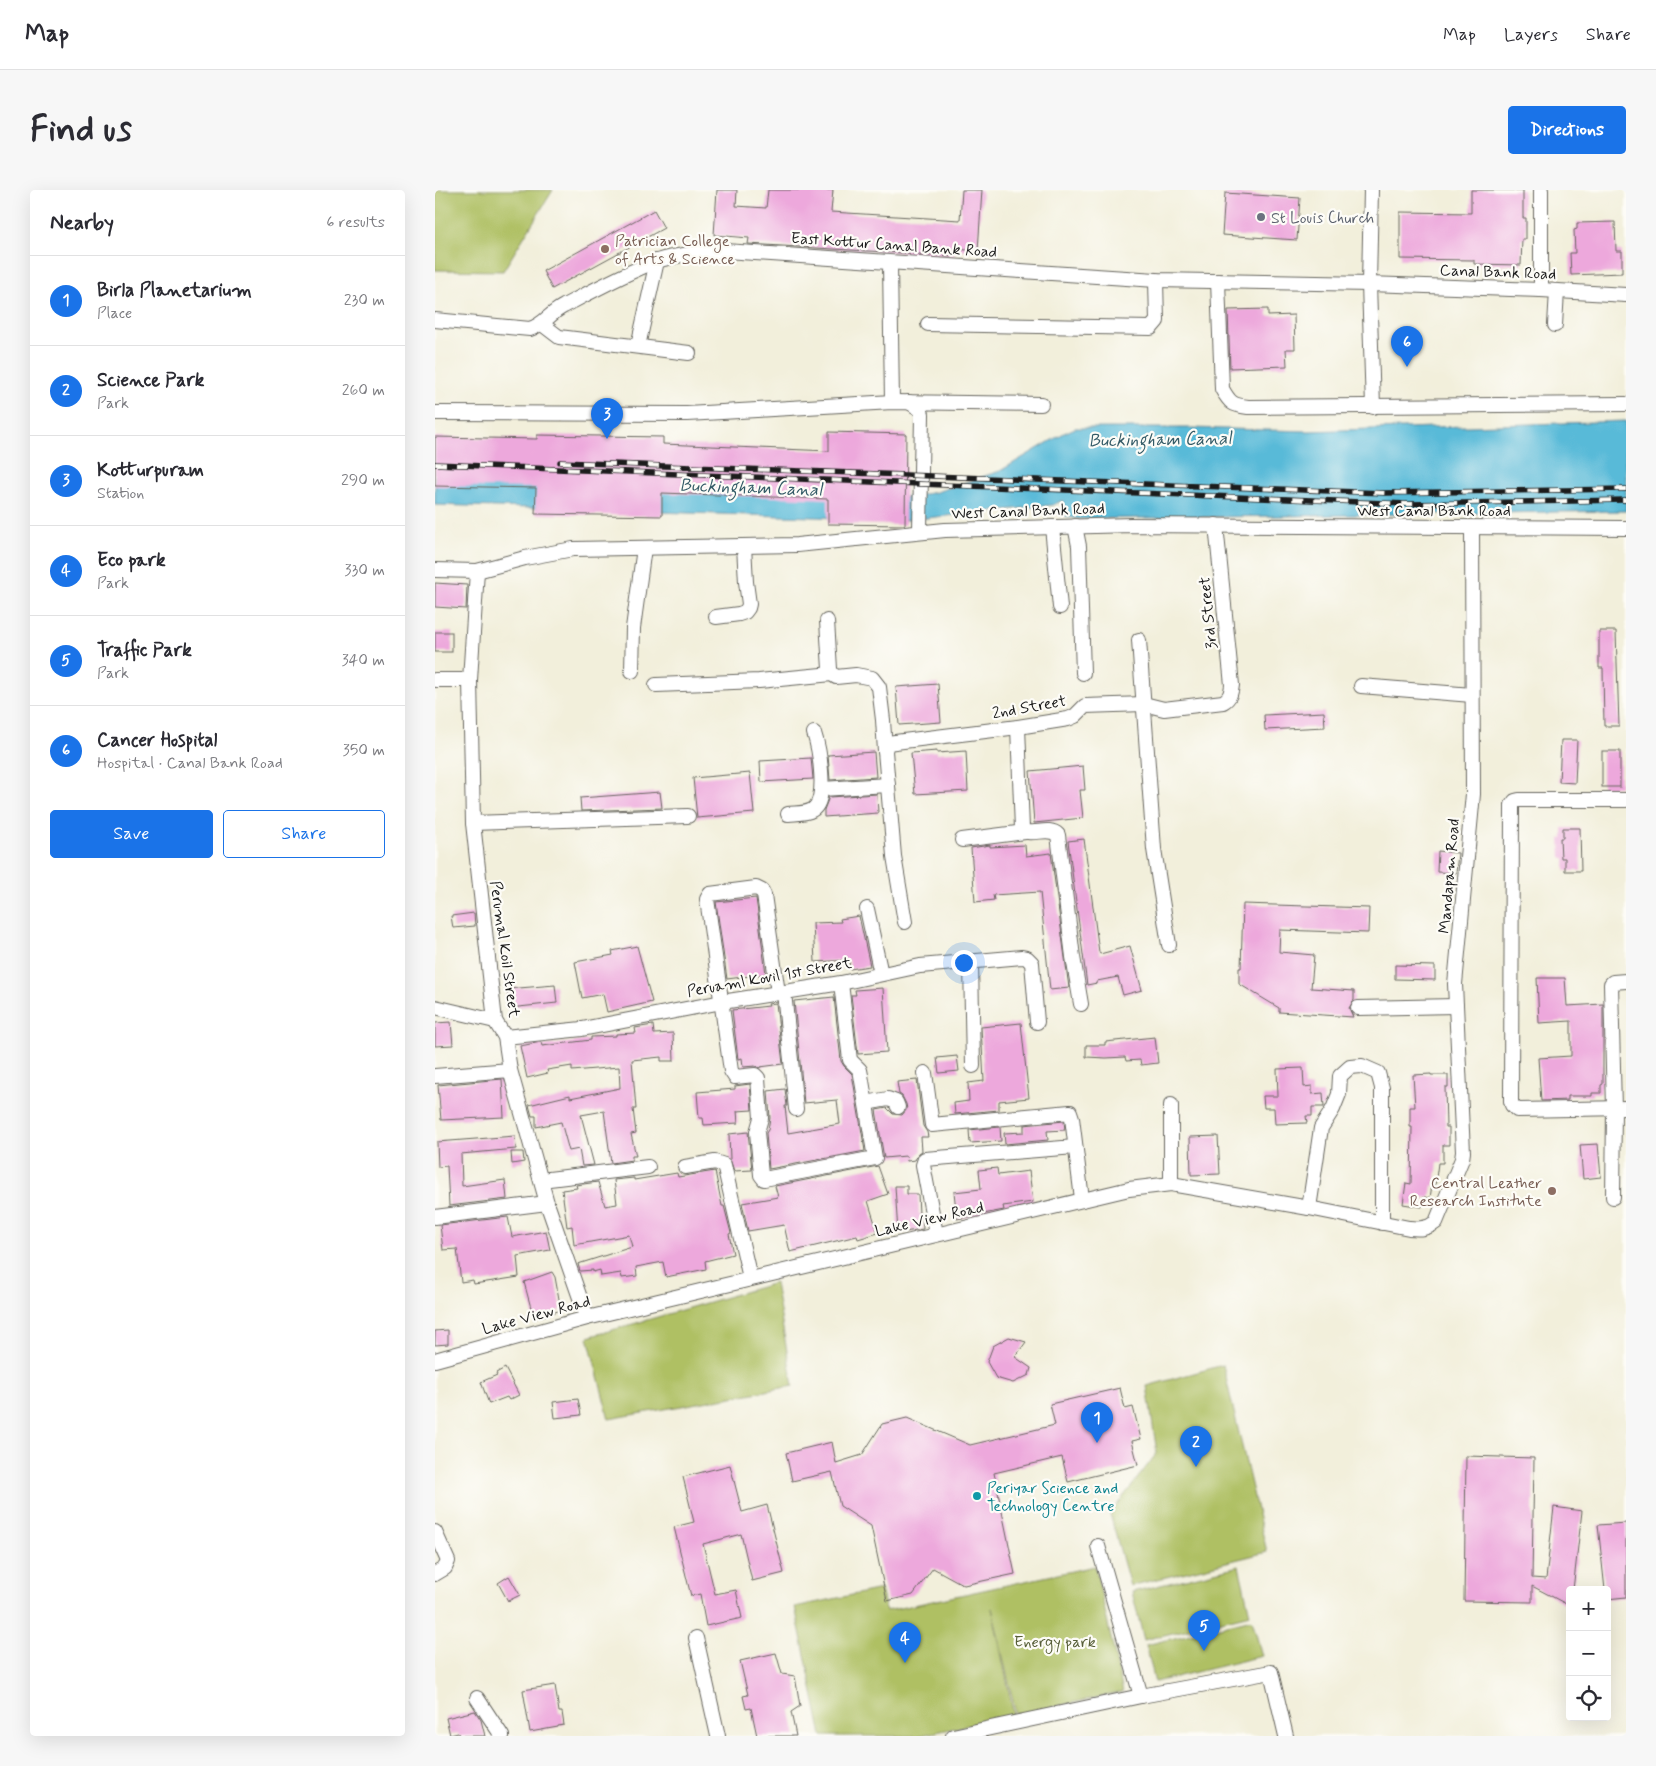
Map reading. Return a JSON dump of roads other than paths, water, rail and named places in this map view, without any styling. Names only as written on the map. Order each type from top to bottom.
[{"type":"street","points":[[1371,190],[1369,284],[1373,406]]},
{"type":"street","points":[[1541,190],[1541,290]]},
{"type":"street","name":"East Kottur Canal Bank Road","points":[[541,324],[554,310],[657,261],[702,252],[725,251],[814,256],[890,263],[1157,280],[1369,284]]},
{"type":"street","points":[[638,346],[657,261]]},
{"type":"street","points":[[890,263],[892,402]]},
{"type":"street","points":[[928,324],[1151,328],[1157,321],[1157,280]]},
{"type":"street","points":[[1218,281],[1222,389],[1232,404],[1248,407],[1626,404]]},
{"type":"street","name":"Canal Bank Road","points":[[1369,284],[1626,295]]},
{"type":"street","points":[[1555,325],[1557,291]]},
{"type":"street","points":[[436,322],[523,329],[530,329],[541,324],[559,337],[689,352]]},
{"type":"street","points":[[435,412],[687,414],[892,402],[1041,404]]},
{"type":"street","points":[[909,402],[920,409],[923,420],[920,527]]},
{"type":"street","points":[[1075,526],[1079,546],[1083,673]]},
{"type":"street","name":"3rd Street","points":[[1216,526],[1232,685],[1230,696]]},
{"type":"street","name":"West Canal Bank Road","points":[[435,570],[477,571],[525,558],[573,549],[797,545],[920,527],[1626,528]]},
{"type":"street","points":[[1051,527],[1060,607]]},
{"type":"street","name":"Mandapam Road","points":[[1436,1222],[1462,1159],[1463,1152],[1455,984],[1473,794],[1472,528]]},
{"type":"street","points":[[717,618],[739,614],[745,612],[748,608],[744,546]]},
{"type":"street","points":[[632,671],[633,628],[644,548]]},
{"type":"street","name":"Perumal Koil Street","points":[[477,571],[471,680],[473,823],[495,1021],[505,1037],[510,1070],[547,1203],[587,1318]]},
{"type":"street","points":[[827,621],[830,669],[832,674]]},
{"type":"street","points":[[1139,640],[1154,849],[1169,945]]},
{"type":"street","points":[[656,685],[759,681],[832,674],[836,677],[856,675],[871,678],[879,687],[886,747],[894,856],[905,922]]},
{"type":"street","points":[[435,680],[471,680]]},
{"type":"street","points":[[1361,686],[1472,695]]},
{"type":"street","name":"2nd Street","points":[[886,747],[1068,719],[1075,716],[1085,706],[1144,704],[1164,709],[1223,702],[1230,696]]},
{"type":"street","points":[[1017,727],[1022,824],[1025,832]]},
{"type":"street","points":[[789,814],[812,810],[819,803],[822,789],[818,744],[814,733]]},
{"type":"street","points":[[822,789],[888,785]]},
{"type":"street","points":[[1620,1109],[1521,1110],[1514,1108],[1512,1105],[1512,804],[1519,800],[1626,800]]},
{"type":"street","points":[[473,823],[688,816]]},
{"type":"street","points":[[962,840],[1025,832],[1051,831],[1058,835],[1073,957],[1081,1004]]},
{"type":"street","points":[[796,1109],[781,993],[764,895],[762,891],[756,888],[710,894],[707,898],[714,959],[732,1075],[735,1077],[755,1075],[757,1078],[761,1118],[757,1132],[762,1178],[874,1158],[860,1070],[850,1060],[841,983]]},
{"type":"street","points":[[867,909],[881,974]]},
{"type":"street","name":"Peruaml Kovil 1st Street","points":[[505,1037],[581,1029],[722,1002],[841,983],[920,966],[1022,958],[1030,960],[1033,969],[1037,1022]]},
{"type":"street","points":[[971,962],[973,1066]]},
{"type":"street","points":[[1613,1196],[1620,1109],[1611,984],[1613,982],[1626,982]]},
{"type":"street","points":[[1358,1008],[1456,1006]]},
{"type":"street","points":[[435,1007],[495,1021]]},
{"type":"street","points":[[1309,1208],[1321,1128],[1333,1109],[1339,1094],[1340,1076],[1350,1067],[1362,1066],[1378,1073],[1382,1088],[1382,1223]]},
{"type":"street","points":[[435,1076],[510,1070]]},
{"type":"street","points":[[925,1073],[933,1125],[1067,1112],[1071,1115],[1082,1199]]},
{"type":"street","points":[[866,1103],[888,1099],[896,1102],[898,1107]]},
{"type":"street","points":[[1171,1105],[1171,1184]]},
{"type":"street","points":[[936,1234],[923,1165],[925,1159],[1075,1147]]},
{"type":"street","points":[[685,1167],[715,1162],[724,1165],[750,1278]]},
{"type":"street","points":[[541,1180],[647,1167]]},
{"type":"street","name":"Lake View Road","points":[[435,1360],[587,1318],[1129,1189],[1171,1184],[1421,1229],[1436,1222]]},
{"type":"street","points":[[435,1217],[547,1203]]},
{"type":"street","points":[[435,1532],[448,1561],[445,1568],[435,1574]]},
{"type":"street","points":[[1098,1546],[1141,1696]]},
{"type":"street","points":[[696,1638],[718,1736]]},
{"type":"street","points":[[953,1736],[1141,1696],[1271,1672],[1286,1736]]},
{"type":"street","points":[[477,1698],[502,1736]]},
{"type":"water","name":"Buckingham Canal","points":[[1626,421],[1626,511],[1078,519],[1065,516],[1063,500],[1053,505],[907,520],[435,505],[435,475],[885,501],[936,492],[1000,471],[1075,428],[1308,431]]},
{"type":"railway","points":[[560,462],[1385,493],[1626,489]]},
{"type":"railway","points":[[435,464],[1408,504],[1626,500]]},
{"type":"place","name":"St Louis Church","points":[[1261,217]]},
{"type":"place","name":"Patrician College of Arts & Science","points":[[605,249]]},
{"type":"place","name":"Cancer Hospital","points":[[1407,367]]},
{"type":"place","name":"Kotturpuram","points":[[607,439]]},
{"type":"place","name":"Central Leather Research Institute","points":[[1552,1191]]},
{"type":"place","name":"Birla Planetarium","points":[[1097,1443]]},
{"type":"place","name":"Science Park","points":[[1196,1467]]},
{"type":"place","name":"Periyar Science and Technology Centre","points":[[977,1496]]},
{"type":"place","name":"Traffic Park","points":[[1204,1651]]},
{"type":"place","name":"Eco park","points":[[905,1663]]},
{"type":"park label","name":"Energy park","points":[[1055,1641]]}]
